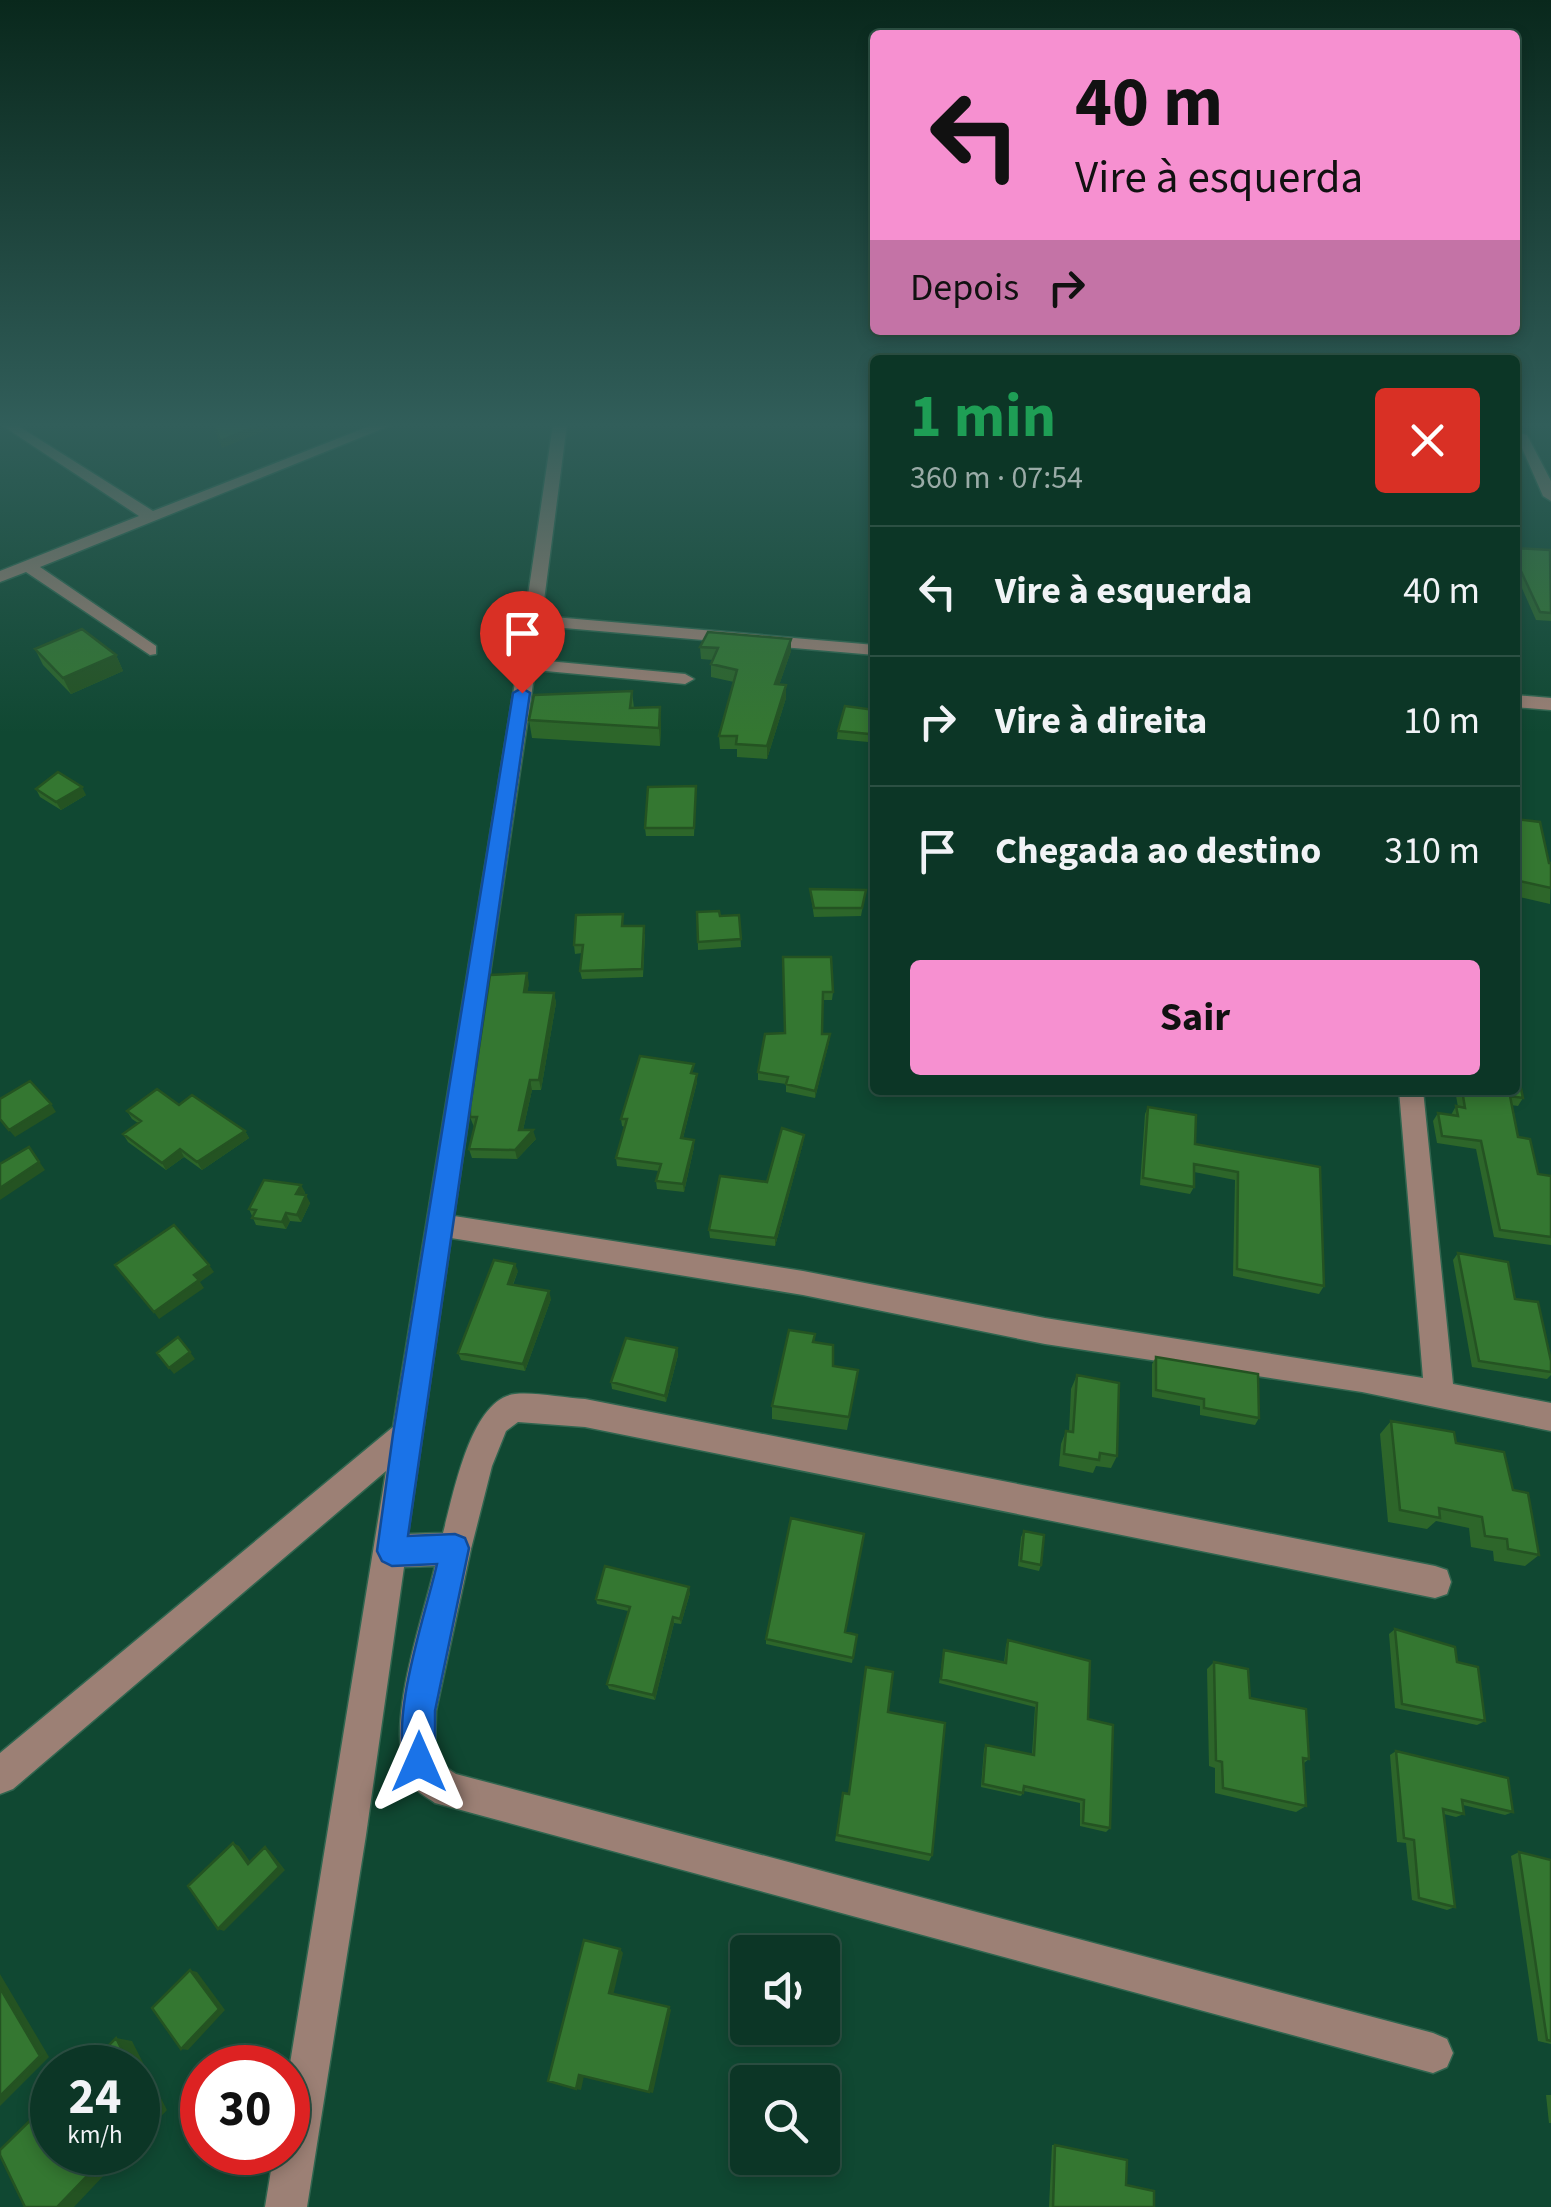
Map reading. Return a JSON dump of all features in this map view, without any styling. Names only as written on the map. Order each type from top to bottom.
[{"type":"street","points":[[15,571],[126,527]]},
{"type":"street","points":[[286,2207],[392,1551],[406,1434],[545,527]]},
{"type":"street","points":[[0,558],[15,571],[150,650]]},
{"type":"street","points":[[532,620],[870,650]]},
{"type":"street","points":[[527,664],[685,680]]},
{"type":"street","points":[[1520,701],[1551,704]]},
{"type":"street","points":[[1411,1095],[1439,1395]]},
{"type":"street","points":[[439,1225],[803,1283],[1044,1330],[1551,1416]]},
{"type":"street","points":[[1433,2053],[448,1790],[425,1775],[417,1748],[419,1711],[477,1466],[494,1422],[514,1408],[604,1417],[1435,1582]]},
{"type":"street","points":[[0,1776],[406,1434]]},
{"type":"street","points":[[392,1551],[455,1548]]},
{"type":"building","points":[[1520,548],[1550,550],[1551,613],[1540,612],[1520,569]]},
{"type":"building","points":[[82,629],[116,655],[63,678],[35,649]]},
{"type":"building","points":[[708,632],[791,639],[775,684],[786,685],[767,746],[736,744],[737,736],[719,736],[737,670],[711,664],[718,648],[700,647]]},
{"type":"building","points":[[632,691],[630,708],[660,707],[659,728],[529,720],[534,695]]},
{"type":"building","points":[[845,706],[870,709],[870,735],[838,731]]},
{"type":"building","points":[[58,772],[82,787],[56,802],[36,789]]},
{"type":"building","points":[[696,786],[694,828],[645,828],[648,787]]},
{"type":"building","points":[[1520,820],[1540,822],[1551,863],[1551,888],[1520,881]]},
{"type":"building","points":[[810,889],[866,890],[862,908],[814,908]]},
{"type":"building","points":[[719,911],[720,916],[739,915],[741,939],[698,942],[697,912]]},
{"type":"building","points":[[623,914],[622,926],[644,926],[642,969],[580,971],[583,945],[574,945],[576,915]]},
{"type":"building","points":[[783,957],[831,957],[833,992],[823,992],[822,1034],[830,1034],[815,1091],[786,1084],[788,1077],[758,1072],[765,1034],[785,1033]]},
{"type":"building","points":[[527,973],[524,992],[554,993],[539,1080],[530,1080],[519,1130],[533,1130],[515,1150],[469,1149],[477,1117],[470,1117],[470,1107],[490,975]]},
{"type":"building","points":[[640,1056],[694,1064],[691,1073],[697,1074],[681,1138],[694,1140],[683,1184],[656,1181],[661,1164],[616,1158],[627,1119],[621,1119]]},
{"type":"building","points":[[30,1081],[51,1104],[9,1130],[0,1119],[0,1099]]},
{"type":"building","points":[[1520,1084],[1523,1098],[1510,1096],[1518,1137],[1530,1139],[1538,1174],[1551,1176],[1551,1237],[1500,1230],[1481,1141],[1442,1136],[1438,1113],[1458,1116],[1456,1106],[1465,1108],[1463,1095],[1520,1095]]},
{"type":"building","points":[[157,1089],[179,1105],[192,1095],[245,1131],[197,1162],[180,1149],[162,1163],[123,1134],[141,1121],[127,1111]]},
{"type":"building","points":[[1148,1107],[1196,1115],[1195,1144],[1320,1167],[1324,1286],[1237,1269],[1238,1172],[1194,1164],[1194,1187],[1143,1178]]},
{"type":"building","points":[[782,1128],[804,1135],[775,1238],[709,1230],[720,1176],[767,1182]]},
{"type":"building","points":[[29,1147],[39,1162],[0,1188],[0,1164]]},
{"type":"building","points":[[264,1180],[301,1185],[296,1194],[306,1195],[297,1215],[286,1213],[282,1222],[252,1218],[256,1210],[249,1209]]},
{"type":"building","points":[[174,1225],[209,1265],[194,1275],[199,1280],[154,1312],[115,1265]]},
{"type":"building","points":[[1458,1253],[1508,1262],[1515,1299],[1538,1302],[1551,1372],[1479,1361]]},
{"type":"building","points":[[494,1260],[515,1264],[508,1284],[549,1291],[523,1364],[458,1353]]},
{"type":"building","points":[[789,1330],[815,1334],[813,1342],[833,1345],[833,1366],[858,1370],[849,1417],[772,1406]]},
{"type":"building","points":[[178,1337],[190,1352],[169,1368],[157,1353]]},
{"type":"building","points":[[626,1338],[677,1348],[665,1396],[611,1382]]},
{"type":"building","points":[[1156,1357],[1258,1374],[1259,1418],[1204,1408],[1204,1399],[1156,1390]]},
{"type":"building","points":[[1077,1375],[1119,1383],[1117,1456],[1100,1453],[1099,1460],[1064,1454],[1066,1431],[1073,1432]]},
{"type":"building","points":[[1391,1421],[1454,1432],[1456,1443],[1504,1452],[1513,1490],[1528,1493],[1539,1555],[1508,1549],[1507,1539],[1485,1536],[1482,1517],[1439,1508],[1440,1518],[1400,1510]]},
{"type":"building","points":[[791,1518],[864,1534],[845,1632],[857,1635],[853,1658],[766,1639]]},
{"type":"building","points":[[1024,1531],[1044,1535],[1041,1565],[1021,1561]]},
{"type":"building","points":[[605,1566],[689,1587],[680,1619],[673,1617],[653,1695],[607,1684],[630,1607],[596,1599]]},
{"type":"building","points":[[1395,1629],[1455,1647],[1457,1662],[1478,1667],[1485,1721],[1402,1704]]},
{"type":"building","points":[[1008,1640],[1090,1661],[1088,1719],[1113,1725],[1110,1828],[1083,1823],[1084,1800],[1024,1786],[1023,1793],[983,1784],[986,1745],[1034,1755],[1037,1703],[941,1679],[944,1650],[1006,1663]]},
{"type":"building","points":[[1214,1662],[1248,1669],[1250,1698],[1306,1709],[1306,1806],[1223,1788],[1222,1762],[1216,1760]]},
{"type":"building","points":[[866,1667],[893,1672],[888,1712],[945,1723],[932,1855],[837,1835],[843,1793],[849,1794]]},
{"type":"building","points":[[1396,1751],[1508,1778],[1513,1812],[1462,1800],[1464,1814],[1443,1809],[1455,1907],[1419,1898],[1414,1840],[1404,1838]]},
{"type":"building","points":[[233,1843],[248,1864],[265,1847],[279,1867],[218,1929],[188,1886]]},
{"type":"building","points":[[1519,1852],[1551,1860],[1551,2041],[1547,2040]]},
{"type":"building","points":[[584,1940],[620,1949],[609,1993],[669,2007],[649,2092],[579,2075],[576,2089],[548,2081]]},
{"type":"building","points":[[190,1970],[219,2009],[180,2048],[152,2008]]},
{"type":"building","points":[[0,1988],[34,2045],[30,2045],[30,2066],[0,2096]]},
{"type":"building","points":[[30,2121],[30,2175],[88,2175],[57,2207],[25,2207],[0,2150]]},
{"type":"building","points":[[1055,2145],[1127,2160],[1126,2185],[1154,2191],[1154,2207],[1053,2207]]},
{"type":"route","points":[[419,1762],[419,1711],[455,1548],[392,1551],[406,1434],[522,693]]}]
